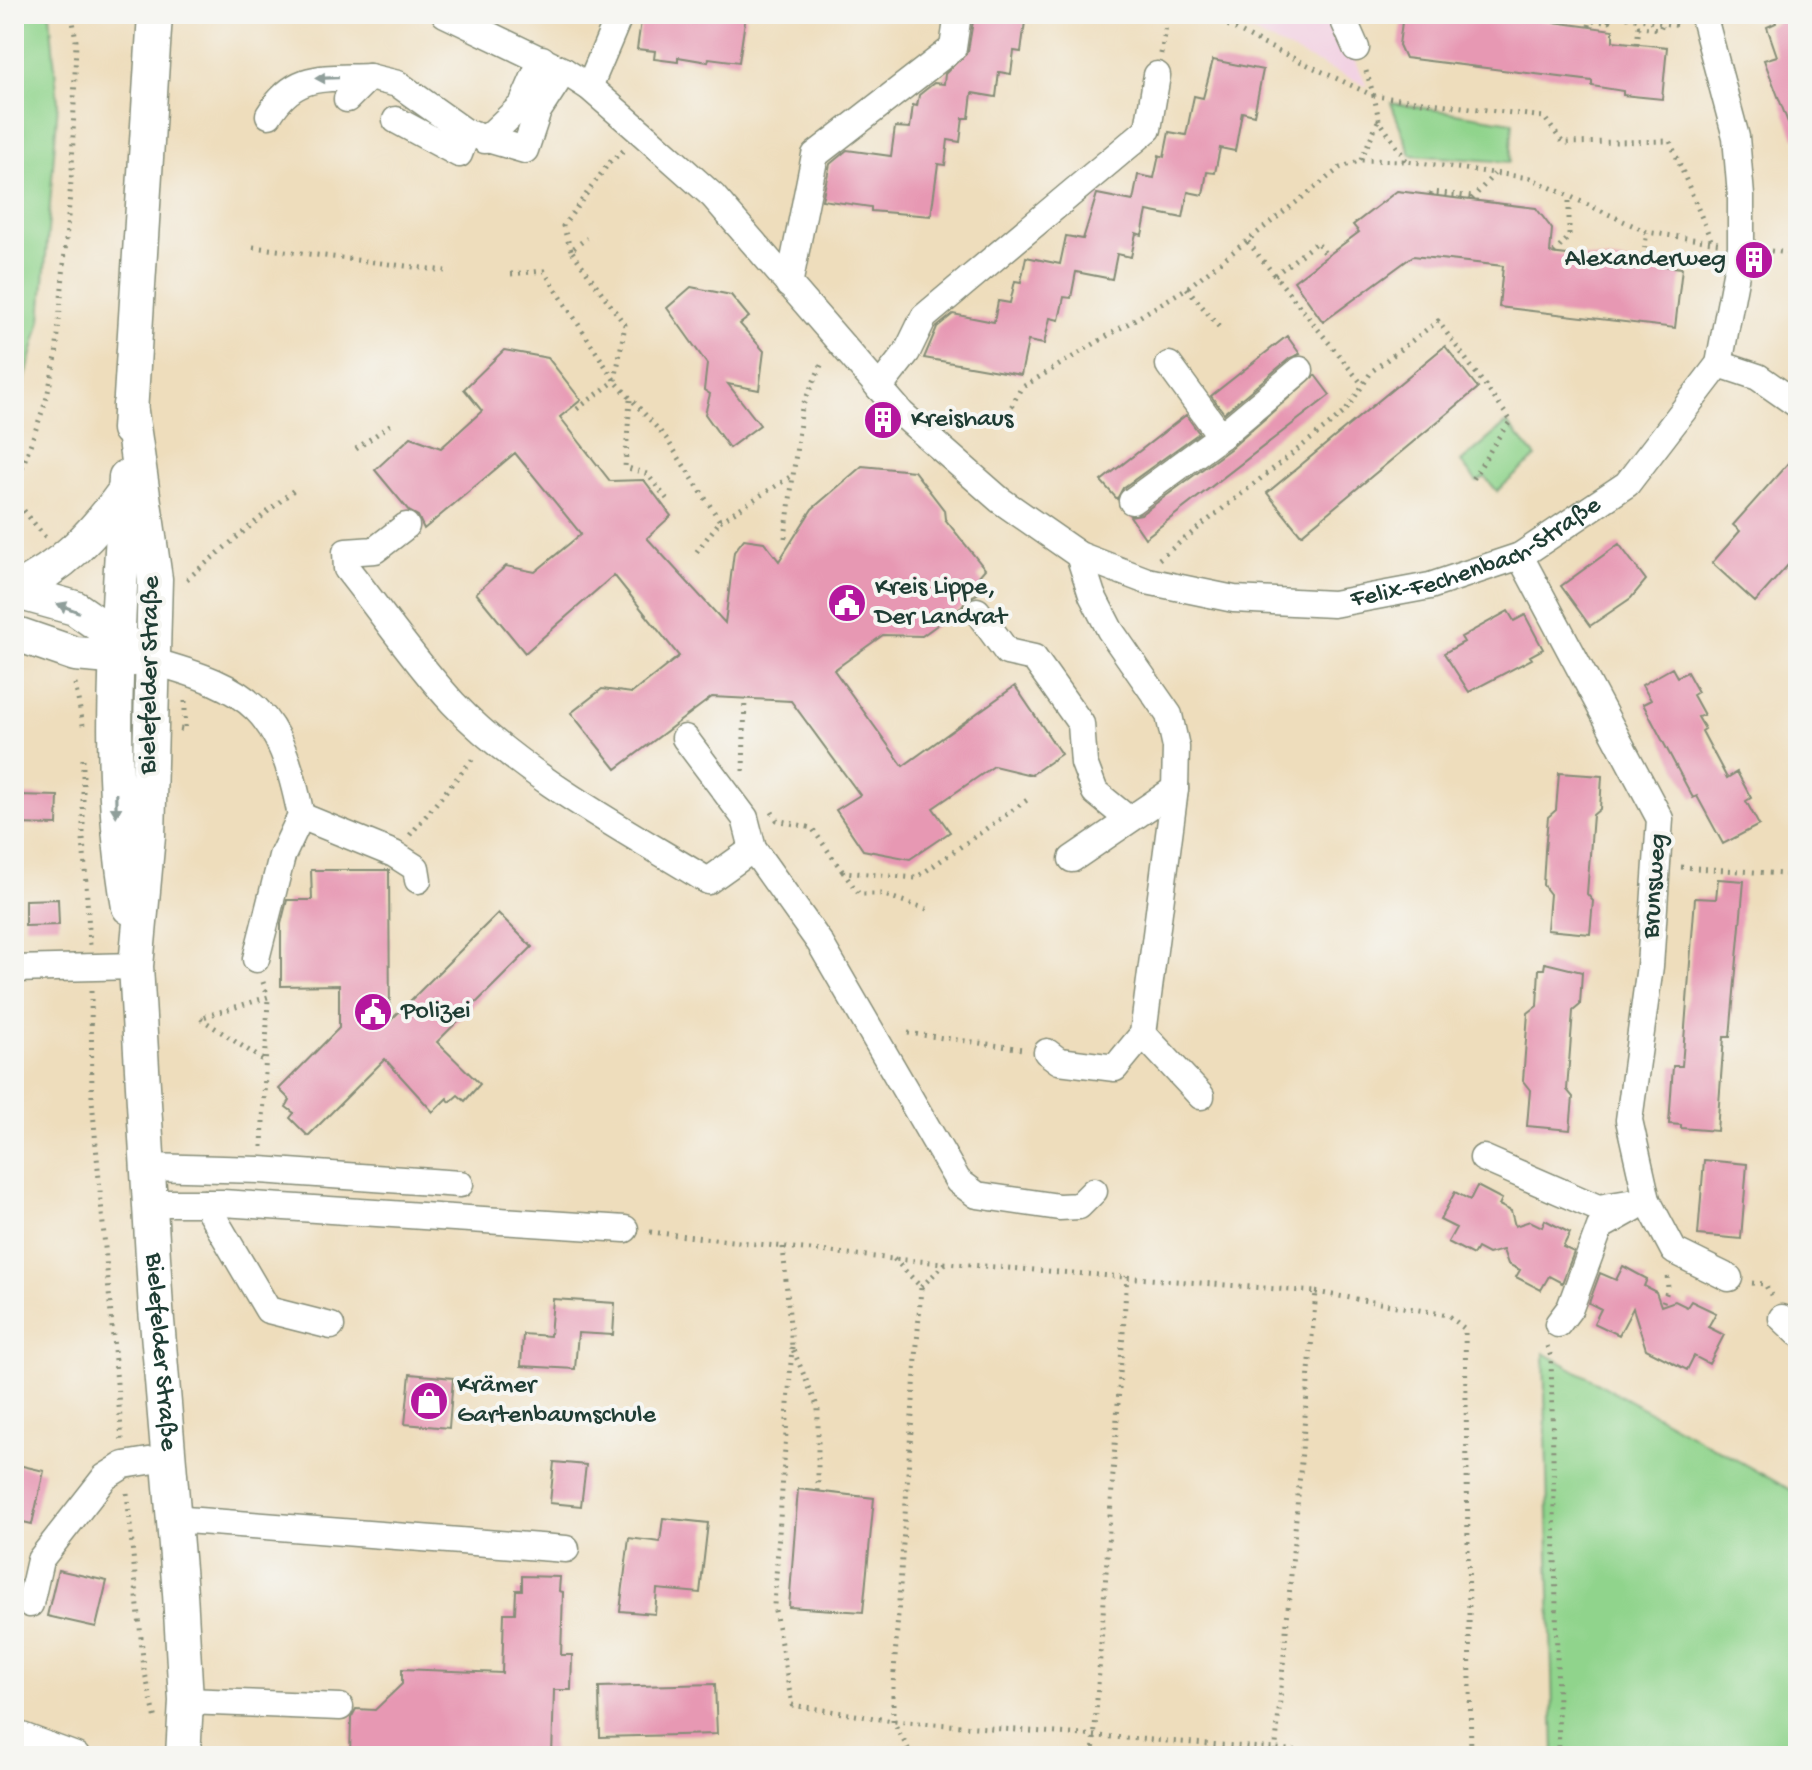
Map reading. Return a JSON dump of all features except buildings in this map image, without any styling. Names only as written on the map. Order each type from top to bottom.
[{"type":"main road","name":"Bielefelder Straße","points":[[155,14],[115,647],[117,838],[136,956],[167,1458],[186,1701],[183,1750]]},
{"type":"main road","name":"Bielefelder Straße","points":[[130,405],[155,579],[148,836],[136,956]]},
{"type":"main road","points":[[14,590],[44,576],[73,553],[97,529],[126,491]]},
{"type":"main road","points":[[14,590],[75,608],[115,647],[151,661]]},
{"type":"main road","points":[[14,633],[75,654],[115,647]]},
{"type":"street","name":"Felix-Fechenbach-Straße","points":[[445,14],[553,65],[589,87],[713,196],[879,388],[928,439],[1000,500],[1079,555],[1147,581],[1234,599],[1333,604],[1430,586],[1520,556],[1627,484],[1719,364],[1741,247],[1736,137],[1703,14]]},
{"type":"street","points":[[589,87],[620,14]]},
{"type":"street","points":[[789,285],[815,155],[953,48],[958,14]]},
{"type":"street","points":[[1341,14],[1356,48]]},
{"type":"street","points":[[396,120],[459,154],[476,136],[522,105],[553,65]]},
{"type":"street","points":[[269,115],[281,94],[311,79],[369,77],[398,84],[476,136],[525,150],[553,65]]},
{"type":"street","points":[[879,388],[907,352],[924,317],[1148,129],[1157,75]]},
{"type":"street","points":[[347,99],[369,77]]},
{"type":"street","points":[[1719,364],[1758,377],[1798,405]]},
{"type":"street","points":[[1132,501],[1221,436],[1300,370]]},
{"type":"street","points":[[1174,398],[1162,371],[1221,436]]},
{"type":"street","points":[[406,526],[375,550],[346,552],[347,569],[453,703],[491,738],[584,804],[708,881],[753,849]]},
{"type":"street","points":[[1047,1052],[1059,1061],[1115,1068],[1143,1034],[1175,789],[1176,747],[1169,715],[1110,630],[1092,595],[1079,555]]},
{"type":"street","name":"Brunsweg","points":[[1520,556],[1660,819],[1650,966],[1629,1120],[1647,1200],[1674,1251],[1729,1278]]},
{"type":"street","points":[[977,611],[1007,652],[1034,658],[1081,724],[1084,763],[1095,792],[1128,819]]},
{"type":"street","points":[[151,661],[185,671],[240,694],[267,717],[281,740],[301,816],[282,856],[256,959]]},
{"type":"street","points":[[685,738],[745,818],[753,849],[820,943],[958,1181],[977,1195],[1059,1207],[1079,1206],[1094,1191]]},
{"type":"street","points":[[1072,859],[1175,789]]},
{"type":"street","points":[[301,816],[394,854],[416,868],[418,880]]},
{"type":"street","points":[[14,969],[91,965],[136,956]]},
{"type":"street","points":[[1143,1034],[1201,1096]]},
{"type":"street","points":[[1483,1158],[1598,1208],[1647,1200]]},
{"type":"street","points":[[148,1167],[260,1170],[460,1184]]},
{"type":"street","points":[[1558,1324],[1570,1308],[1600,1227],[1647,1200]]},
{"type":"street","points":[[150,1203],[205,1203],[625,1229]]},
{"type":"street","points":[[205,1203],[268,1310],[331,1326]]},
{"type":"street","points":[[30,1604],[40,1560],[105,1477],[124,1465],[167,1458]]},
{"type":"street","points":[[172,1519],[566,1549]]},
{"type":"street","points":[[186,1701],[340,1707]]},
{"type":"street","points":[[14,1733],[76,1756]]},
{"type":"path","points":[[14,490],[46,401],[56,357],[72,170],[76,41],[72,14]]},
{"type":"path","points":[[1157,75],[1168,14]]},
{"type":"path","points":[[1207,14],[1374,96],[1544,117],[1563,143],[1670,141],[1711,241]]},
{"type":"path","points":[[1589,26],[1590,21],[1609,22],[1610,14],[1652,19]]},
{"type":"path","points":[[1637,44],[1639,27],[1660,29],[1662,24]]},
{"type":"path","points":[[1374,96],[1379,120],[1406,161]]},
{"type":"path","points":[[1361,160],[1379,120]]},
{"type":"path","points":[[577,409],[615,381],[625,325],[571,250],[563,226],[609,163],[642,133]]},
{"type":"path","points":[[928,439],[954,427],[1006,417],[1021,388],[1187,288],[1340,168],[1361,160],[1406,161],[1530,178],[1647,232],[1798,254]]},
{"type":"path","points":[[1431,195],[1432,192],[1472,199],[1495,173]]},
{"type":"path","points":[[1554,253],[1569,237],[1569,195]]},
{"type":"path","points":[[1642,264],[1647,232]]},
{"type":"path","points":[[571,250],[587,238]]},
{"type":"path","points":[[1248,242],[1362,384]]},
{"type":"path","points":[[1274,275],[1317,242],[1327,256]]},
{"type":"path","points":[[253,247],[445,271]]},
{"type":"path","points":[[511,274],[544,271],[615,381],[696,479],[720,521]]},
{"type":"path","points":[[1187,288],[1219,327]]},
{"type":"path","points":[[1147,581],[1162,555],[1345,412],[1362,384],[1384,362],[1438,321],[1511,421],[1489,446],[1488,457],[1472,479]]},
{"type":"path","points":[[785,538],[802,407],[834,337]]},
{"type":"path","points":[[630,398],[625,467],[647,474],[667,499]]},
{"type":"path","points":[[356,449],[394,422]]},
{"type":"path","points":[[694,555],[720,521],[793,475]]},
{"type":"path","points":[[188,574],[228,547],[296,488]]},
{"type":"path","points":[[745,698],[741,768],[750,781]]},
{"type":"path","points":[[83,726],[83,740]]},
{"type":"path","points":[[83,754],[83,838],[91,965],[92,1100],[144,1669],[153,1718],[183,1750]]},
{"type":"path","points":[[394,854],[456,778]]},
{"type":"path","points":[[843,872],[916,878],[1027,800]]},
{"type":"path","points":[[768,807],[777,820],[812,828],[859,894],[881,894],[927,909]]},
{"type":"path","points":[[1696,869],[1798,875]]},
{"type":"path","points":[[256,959],[268,997],[260,1170]]},
{"type":"path","points":[[266,1062],[200,1018],[268,997]]},
{"type":"path","points":[[908,1033],[1047,1052]]},
{"type":"path","points":[[625,1229],[893,1259],[1316,1292],[1448,1315],[1465,1329],[1471,1756]]},
{"type":"path","points":[[783,1247],[792,1347],[774,1605],[792,1705],[893,1721],[1372,1756]]},
{"type":"path","points":[[893,1259],[921,1287]]},
{"type":"path","points":[[912,1756],[893,1721],[921,1287],[947,1262]]},
{"type":"path","points":[[1093,1756],[1127,1276]]},
{"type":"path","points":[[1275,1756],[1316,1292]]},
{"type":"path","points":[[1558,1324],[1549,1337],[1547,1347],[1552,1388],[1559,1756]]},
{"type":"path","points":[[792,1347],[818,1408],[818,1491]]},
{"type":"shaded area","points":[[1220,14],[1335,14],[1367,86],[1243,28]]},
{"type":"green space","points":[[14,14],[50,14],[58,102],[41,320],[14,421]]},
{"type":"green space","points":[[1391,103],[1513,122],[1510,162],[1411,155]]},
{"type":"green space","points":[[1507,423],[1536,457],[1497,491],[1485,477],[1477,482],[1461,462]]},
{"type":"green space","points":[[1544,1353],[1798,1494],[1798,1756],[1554,1756]]},
{"type":"place","name":"Alexanderweg","points":[[1754,260]]},
{"type":"place","name":"Kreishaus","points":[[883,420]]},
{"type":"place","name":"Kreis Lippe, Der Landrat","points":[[847,603]]},
{"type":"place","name":"Polizei","points":[[373,1012]]},
{"type":"place","name":"Krämer Gartenbaumschule","points":[[429,1401]]}]
